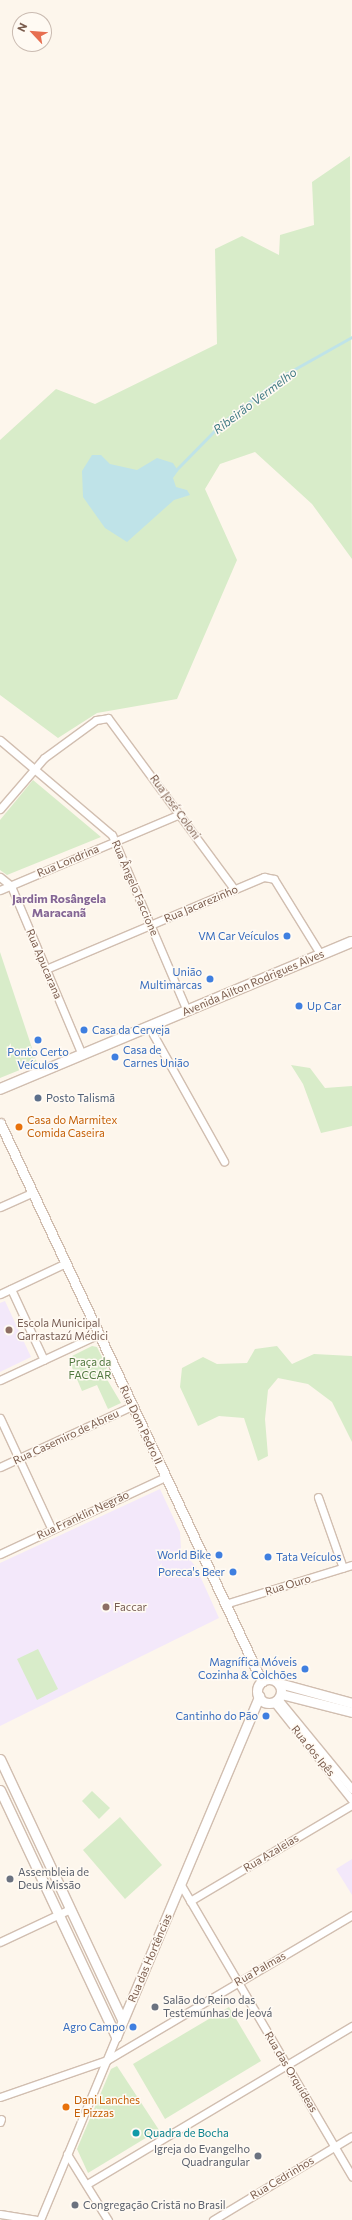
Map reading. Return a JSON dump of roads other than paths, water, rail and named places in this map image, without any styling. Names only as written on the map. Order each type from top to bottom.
[{"type":"main road","name":"Avenida Ailton Rodrigues Alves","points":[[0,1090],[352,942]]},
{"type":"street","name":"Rua José Coloni","points":[[34,768],[96,720],[108,718],[116,724],[234,890]]},
{"type":"street","name":"Rua Ângelo Faccione","points":[[0,740],[34,768],[116,841],[188,1011]]},
{"type":"street","points":[[0,809],[34,768]]},
{"type":"street","name":"Rua Londrina","points":[[0,890],[180,814]]},
{"type":"street","name":"Rua Apucarana","points":[[0,877],[11,886],[82,1055]]},
{"type":"street","name":"Rua Jacarezinho","points":[[46,969],[264,877],[274,879],[321,955]]},
{"type":"street","points":[[149,1027],[224,1161]]},
{"type":"street","name":"Rua Dom Pedro II","points":[[0,1124],[262,1682]]},
{"type":"street","points":[[0,1207],[33,1192]]},
{"type":"street","points":[[0,1294],[66,1263]]},
{"type":"street","points":[[10,1289],[44,1360]]},
{"type":"street","points":[[0,1380],[99,1334]]},
{"type":"street","name":"Rua Casemiro de Abreu","points":[[0,1467],[132,1406]]},
{"type":"street","points":[[0,1418],[52,1530]]},
{"type":"street","name":"Rua Franklin Negrão","points":[[0,1554],[166,1477]]},
{"type":"street","points":[[318,1497],[343,1568]]},
{"type":"street","name":"Rua Ouro","points":[[225,1604],[352,1565]]},
{"type":"street","points":[[352,1703],[278,1683],[270,1679],[262,1682],[259,1696],[266,1702],[278,1698],[352,1712]]},
{"type":"street","points":[[278,1683],[278,1698]]},
{"type":"street","name":"Rua das Hortências","points":[[40,2220],[259,1696]]},
{"type":"street","name":"Rua dos Ipês","points":[[278,1698],[352,1789]]},
{"type":"street","name":"Rua dos Ipês","points":[[278,1698],[352,1800]]},
{"type":"street","points":[[0,1759],[123,2021]]},
{"type":"street","points":[[0,1790],[116,2037]]},
{"type":"street","name":"Rua Azaleias","points":[[190,1901],[352,1805]]},
{"type":"street","name":"Rua das Orquídeas","points":[[181,1885],[352,2176]]},
{"type":"street","points":[[0,1942],[70,1910]]},
{"type":"street","name":"Rua Palmas","points":[[0,2097],[107,2060],[352,1915]]},
{"type":"street","points":[[87,2184],[352,2026]]},
{"type":"street","name":"Rua Cedrinhos","points":[[213,2220],[352,2136]]},
{"type":"street","points":[[67,2154],[108,2220]]},
{"type":"street","points":[[0,2214],[36,2220]]},
{"type":"water","points":[[92,455],[101,455],[110,464],[137,470],[157,458],[173,463],[178,471],[173,478],[176,487],[187,490],[190,495],[174,500],[127,542],[105,528],[83,497],[82,471]]},
{"type":"waterway","name":"Ribeirão Vermelho","points":[[176,470],[223,422],[286,374],[352,337]]},
{"type":"place","name":"VM Car Veículos","points":[[287,936]]},
{"type":"place","name":"União Multimarcas","points":[[210,979]]},
{"type":"place","name":"Up Car","points":[[299,1006]]},
{"type":"place","name":"Casa da Cerveja","points":[[84,1030]]},
{"type":"place","name":"Ponto Certo Veículos","points":[[38,1040]]},
{"type":"place","name":"Casa de Carnes União","points":[[115,1057]]},
{"type":"place","name":"Posto Talismã","points":[[38,1098]]},
{"type":"place","name":"Casa do Marmitex Comida Caseira","points":[[19,1127]]},
{"type":"place","name":"Escola Municipal Garrastazú Médici","points":[[9,1330]]},
{"type":"place","name":"World Bike","points":[[219,1555]]},
{"type":"place","name":"Tata Veículos","points":[[268,1557]]},
{"type":"place","name":"Poreca's Beer","points":[[233,1572]]},
{"type":"place","name":"Faccar","points":[[106,1607]]},
{"type":"place","name":"Magnífica Móveis Cozinha & Colchões","points":[[305,1669]]},
{"type":"place","name":"Cantinho do Pão","points":[[266,1716]]},
{"type":"place","name":"Assembleia de Deus Missão","points":[[10,1879]]},
{"type":"place","name":"Salão do Reino das Testemunhas de Jeová","points":[[155,2007]]},
{"type":"place","name":"Agro Campo","points":[[133,2027]]},
{"type":"place","name":"Dani Lanches E Pizzas","points":[[66,2107]]},
{"type":"place","name":"Quadra de Bocha","points":[[136,2133]]},
{"type":"place","name":"Igreja do Evangelho Quadrangular","points":[[258,2156]]},
{"type":"place","name":"Congregação Cristã no Brasil","points":[[75,2205]]},
{"type":"district","name":"Jardim Rosângela Maracanã","points":[[59,906]]},
{"type":"park label","name":"Praça da FACCAR","points":[[90,1369]]}]
